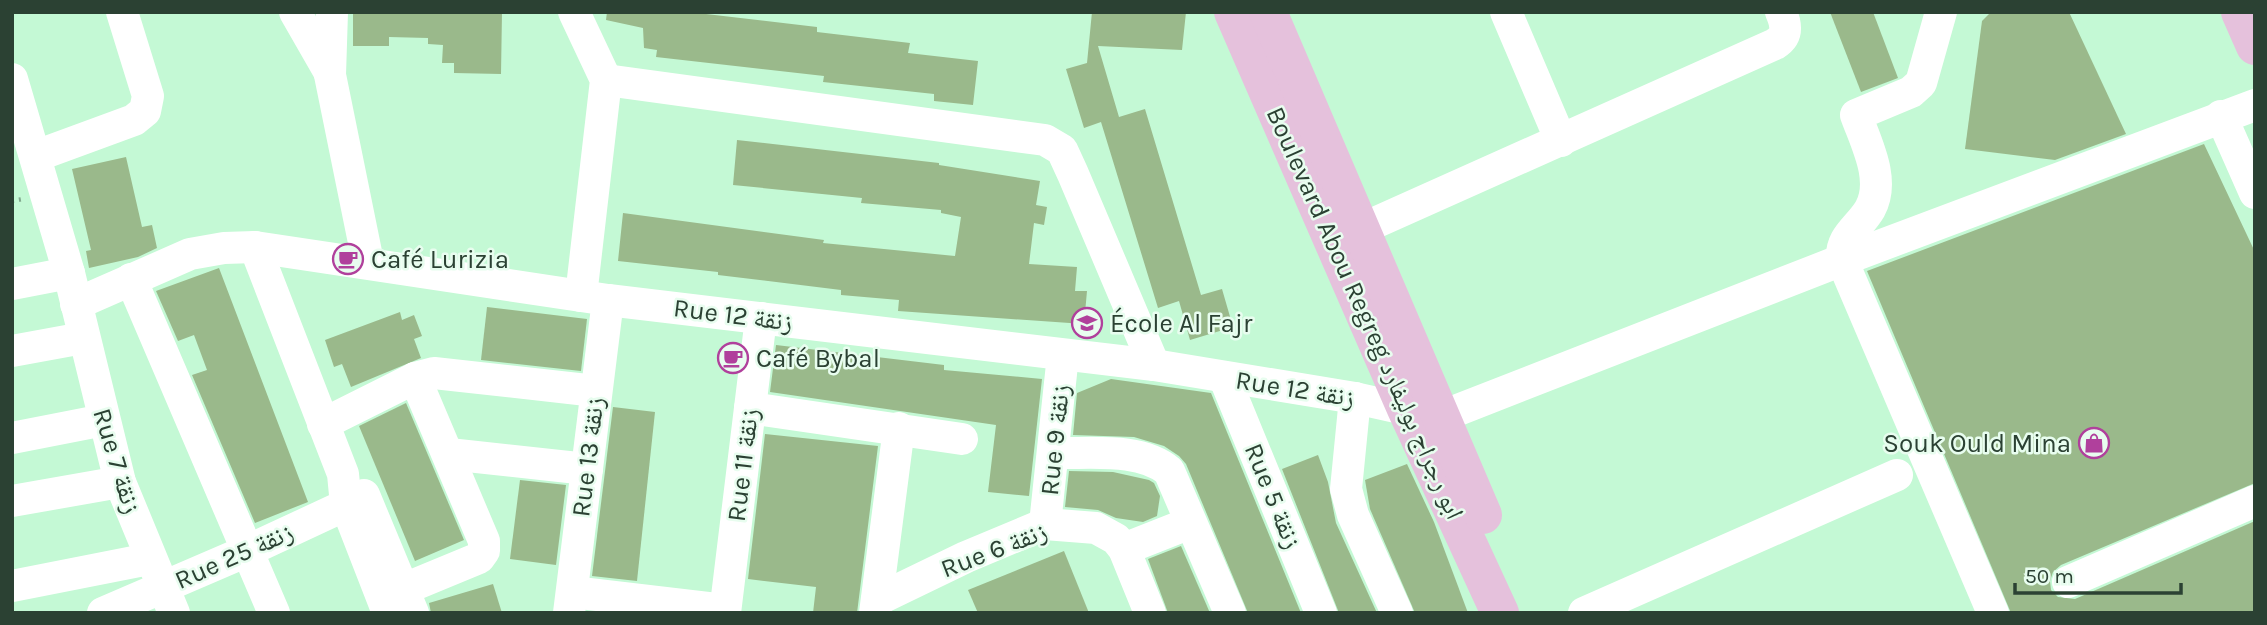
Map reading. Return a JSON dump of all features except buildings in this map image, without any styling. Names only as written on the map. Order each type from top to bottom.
[{"type":"main road","name":"Boulevard Abou Regreg ابو رجراج بوليفارد","points":[[1233,12],[1423,413],[1526,613]]},
{"type":"main road","name":"Boulevard Abou Regreg ابو رجراج بوليفارد","points":[[1268,12],[1359,230],[1423,413],[1500,613]]},
{"type":"street","points":[[36,156],[134,120],[145,111],[148,96],[122,12]]},
{"type":"street","points":[[295,12],[330,75]]},
{"type":"street","points":[[332,12],[330,75],[368,262]]},
{"type":"street","points":[[575,12],[606,80],[1045,139],[1062,150],[1068,162],[1154,365]]},
{"type":"street","points":[[1506,12],[1561,141]]},
{"type":"street","points":[[1359,230],[1774,44],[1785,33],[1787,25],[1782,12]]},
{"type":"street","points":[[1941,12],[1921,83],[1912,92],[1856,115],[1875,174],[1876,191],[1869,211],[1846,237],[1842,260],[1993,613]]},
{"type":"street","name":"Rue 13 زنقة","points":[[570,602],[596,391],[594,298],[606,80]]},
{"type":"street","name":"Rue 7 زنقة","points":[[15,96],[36,156],[69,273],[120,482],[149,559],[168,600]]},
{"type":"street","points":[[1423,413],[2255,105]]},
{"type":"street","points":[[2221,116],[2255,193]]},
{"type":"street","points":[[255,247],[323,424],[402,605],[479,558],[484,551],[484,541],[415,378]]},
{"type":"street","name":"Rue 12 زنقة","points":[[76,304],[190,254],[224,248],[255,247],[594,298],[1154,365],[1224,379],[1355,398],[1423,413]]},
{"type":"street","points":[[12,284],[69,273]]},
{"type":"street","points":[[131,279],[274,613]]},
{"type":"street","name":"Rue 11 زنقة","points":[[725,611],[761,318]]},
{"type":"street","points":[[12,351],[83,338]]},
{"type":"street","name":"Rue 9 زنقة","points":[[1045,524],[1055,453],[1063,355]]},
{"type":"street","points":[[323,424],[415,378],[450,373],[596,391]]},
{"type":"street","name":"Rue 5 زنقة","points":[[1224,379],[1321,613]]},
{"type":"street","points":[[1355,398],[1346,489],[1353,514],[1398,613]]},
{"type":"street","points":[[750,408],[962,439]]},
{"type":"street","points":[[12,438],[104,420]]},
{"type":"street","points":[[876,606],[899,428]]},
{"type":"street","points":[[1055,453],[1144,457],[1158,462],[1169,471],[1230,613]]},
{"type":"street","points":[[449,454],[587,469]]},
{"type":"street","points":[[1584,613],[1897,475]]},
{"type":"street","points":[[12,501],[120,482]]},
{"type":"street","name":"Rue 25 زنقة","points":[[103,613],[168,600],[351,492]]},
{"type":"street","points":[[2068,582],[2255,501]]},
{"type":"street","points":[[1150,613],[1124,549],[1191,523]]},
{"type":"street","name":"Rue 6 زنقة","points":[[876,606],[966,557],[1045,524],[1096,528],[1116,539],[1124,549]]},
{"type":"street","points":[[12,586],[149,559]]},
{"type":"street","points":[[570,602],[725,611]]},
{"type":"place","name":"Café Lurizia","points":[[348,259]]},
{"type":"place","name":"École Al Fajr","points":[[1087,323]]},
{"type":"place","name":"Café Bybal","points":[[733,358]]},
{"type":"place","name":"Souk Ould Mina","points":[[2094,443]]}]
